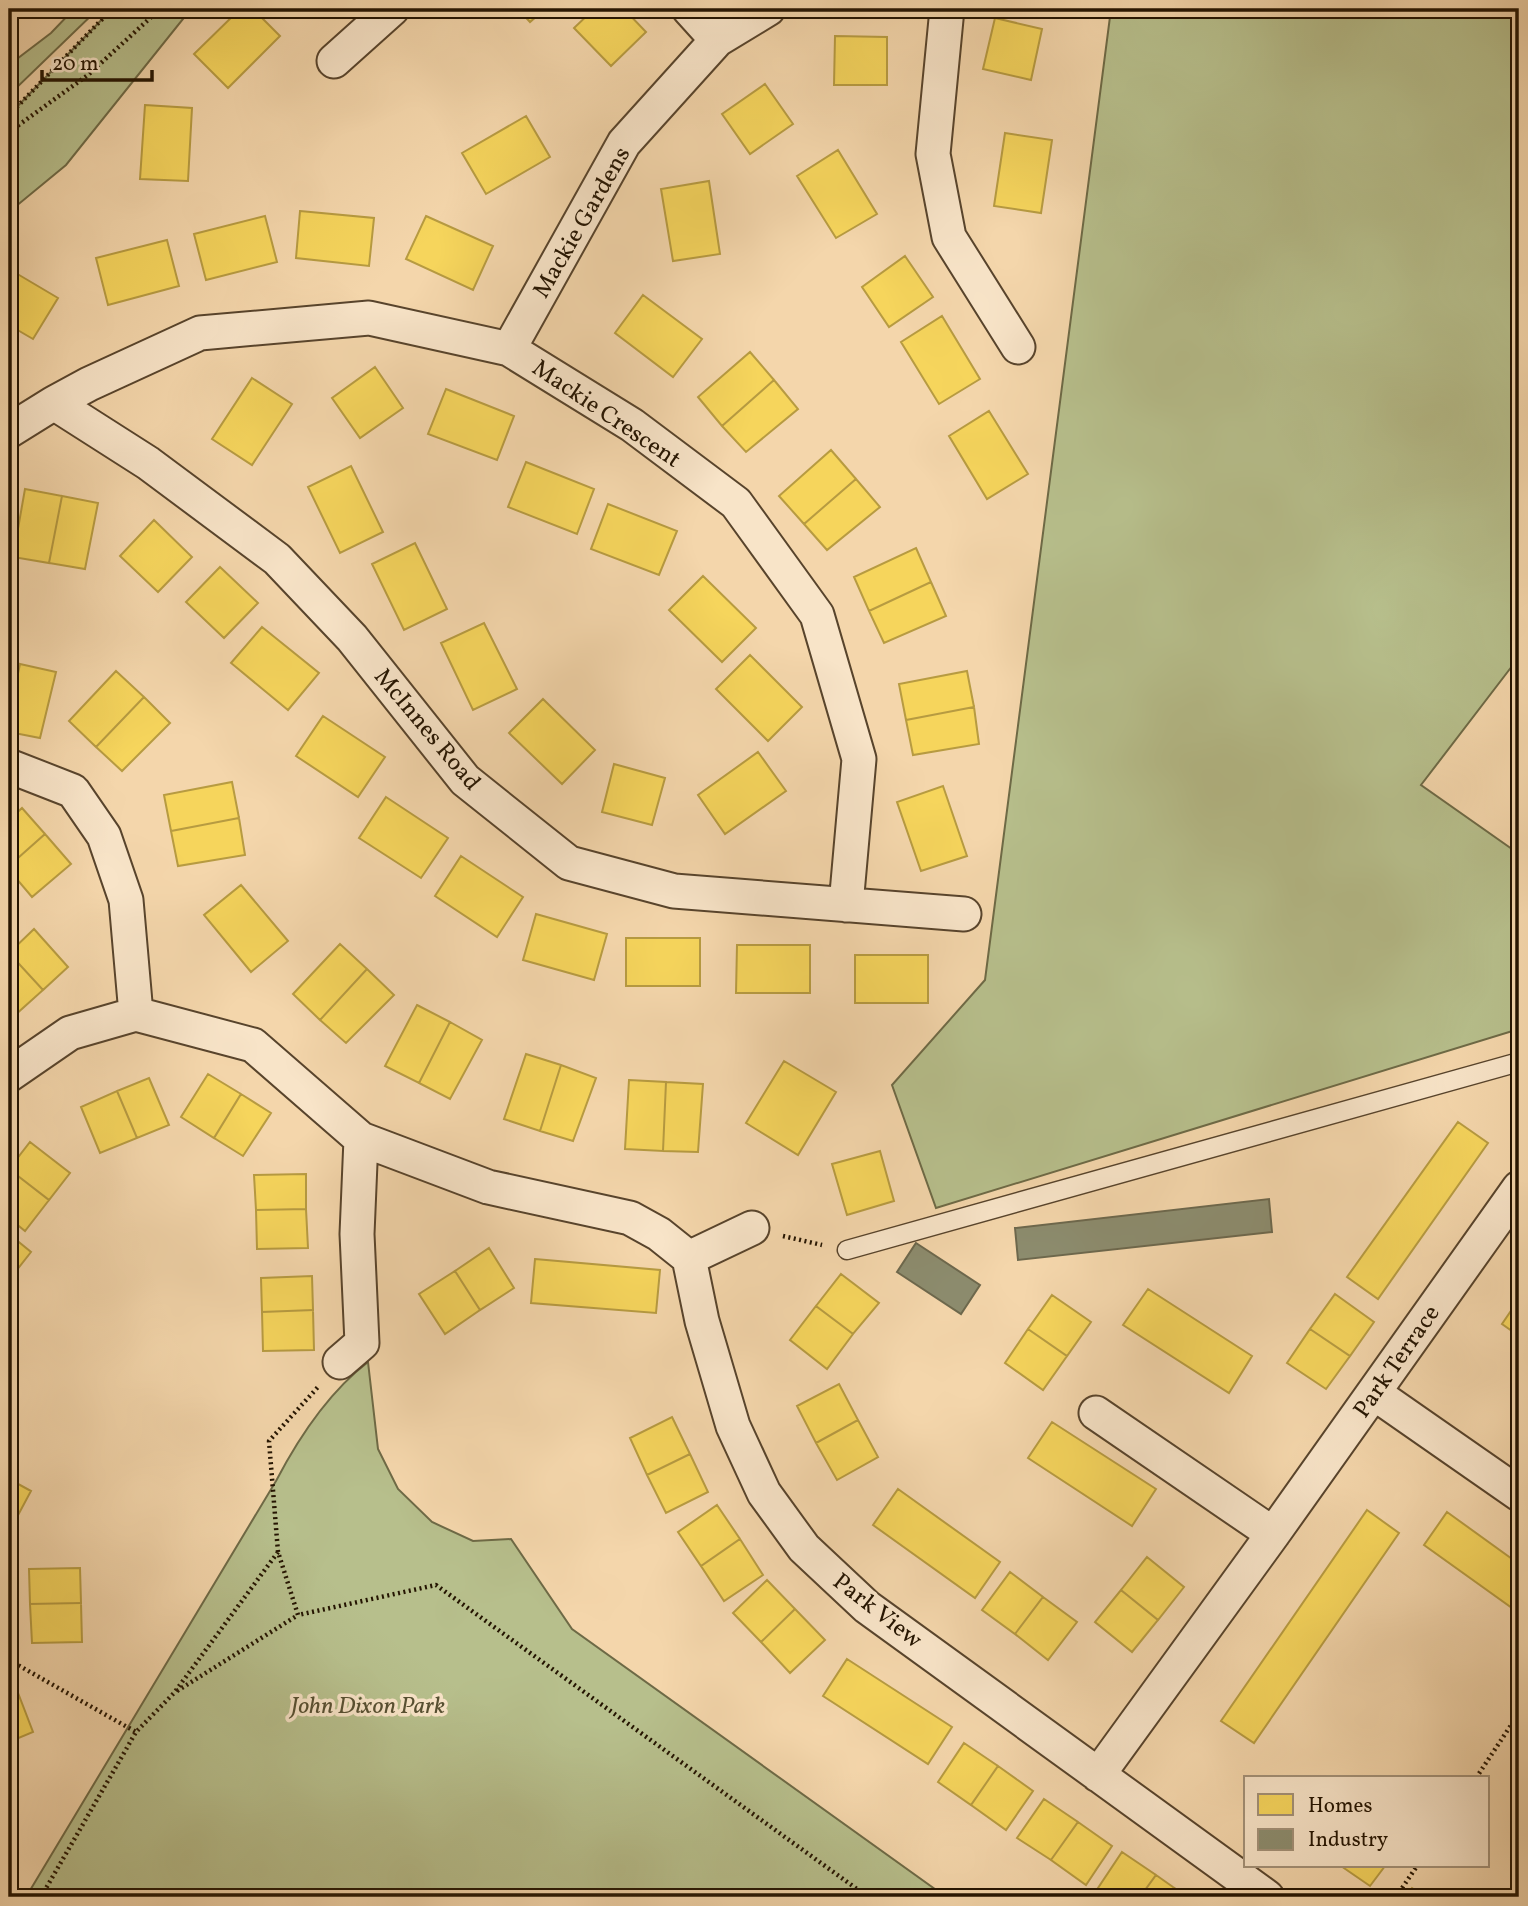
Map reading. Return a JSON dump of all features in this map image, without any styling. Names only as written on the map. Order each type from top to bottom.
[{"type":"street","points":[[334,61],[392,9]]},
{"type":"street","points":[[689,9],[717,40]]},
{"type":"street","name":"Mackie Gardens","points":[[509,349],[624,143],[717,40],[768,9]]},
{"type":"street","points":[[947,9],[933,154],[949,237],[1018,346]]},
{"type":"street","name":"Mackie Crescent","points":[[54,403],[200,333],[369,318],[509,349],[632,425],[736,503],[817,615],[859,759],[846,905]]},
{"type":"street","points":[[9,431],[54,403]]},
{"type":"street","name":"McInnes Road","points":[[54,403],[148,463],[277,559],[352,638],[465,780],[569,863],[674,891],[964,914]]},
{"type":"street","points":[[9,766],[73,791],[104,836],[127,900],[136,1014]]},
{"type":"street","points":[[9,1076],[70,1033],[136,1014],[253,1045],[361,1139],[488,1187],[630,1218],[659,1234],[689,1258],[752,1228]]},
{"type":"street","points":[[340,1362],[362,1343],[357,1234],[361,1139]]},
{"type":"street","name":"Park Terrace","points":[[1098,1775],[1519,1188]]},
{"type":"street","name":"Park View","points":[[689,1258],[702,1321],[733,1426],[764,1493],[804,1548],[867,1607],[1266,1897]]},
{"type":"street","points":[[1374,1393],[1519,1494]]},
{"type":"street","points":[[1096,1413],[1273,1534]]},
{"type":"lane","points":[[847,1250],[1519,1062]]},
{"type":"path","points":[[9,115],[112,9]]},
{"type":"path","points":[[9,132],[88,75],[160,9]]},
{"type":"path","points":[[752,1228],[847,1250]]},
{"type":"path","points":[[298,1615],[278,1552],[269,1441],[340,1362]]},
{"type":"path","points":[[41,1897],[136,1732],[174,1693],[278,1552]]},
{"type":"path","points":[[174,1693],[298,1615],[436,1584],[868,1897]]},
{"type":"path","points":[[9,1660],[136,1732]]},
{"type":"path","points":[[1477,1776],[1519,1713]]},
{"type":"path","points":[[1396,1897],[1416,1868]]},
{"type":"green space","points":[[74,9],[98,9],[9,95],[9,65],[51,33]]},
{"type":"green space","points":[[112,9],[191,9],[66,165],[9,212],[9,115]]},
{"type":"green space","points":[[1111,9],[1519,9],[1519,657],[1421,785],[1519,854],[1519,1029],[936,1208],[892,1085],[985,980]]},
{"type":"green space","name":"John Dixon Park","points":[[368,1362],[378,1449],[398,1489],[432,1522],[473,1541],[511,1539],[572,1629],[946,1897],[26,1897],[295,1448],[328,1401]]},
{"type":"building: Homes","points":[[240,9],[253,9],[280,36],[228,88],[194,54]]},
{"type":"building: Homes","points":[[518,9],[545,9],[530,22]]},
{"type":"building: Homes","points":[[594,9],[624,9],[646,32],[611,66],[574,28]]},
{"type":"building: Homes","points":[[995,18],[1042,29],[1031,80],[983,69]]},
{"type":"building: Homes","points":[[835,36],[887,37],[887,85],[834,85]]},
{"type":"building: Homes","points":[[765,84],[793,124],[750,154],[722,114]]},
{"type":"building: Homes","points":[[145,105],[192,108],[188,181],[140,179]]},
{"type":"building: Homes","points":[[526,116],[550,157],[486,194],[462,153]]},
{"type":"building: Homes","points":[[1005,133],[1052,140],[1041,213],[994,206]]},
{"type":"building: Homes","points":[[838,150],[877,214],[836,238],[797,176]]},
{"type":"building: Homes","points":[[709,181],[720,254],[673,261],[661,189]]},
{"type":"building: Homes","points":[[300,211],[374,218],[369,266],[296,258]]},
{"type":"building: Homes","points":[[265,216],[277,262],[206,280],[194,234]]},
{"type":"building: Homes","points":[[426,216],[493,246],[473,290],[406,259]]},
{"type":"building: Homes","points":[[167,240],[179,286],[108,305],[96,258]]},
{"type":"building: Homes","points":[[905,256],[933,297],[889,327],[862,287]]},
{"type":"building: Homes","points":[[9,269],[58,298],[33,339],[9,325]]},
{"type":"building: Homes","points":[[643,295],[702,339],[673,377],[615,333]]},
{"type":"building: Homes","points":[[942,316],[980,379],[939,404],[901,342]]},
{"type":"building: Homes","points":[[750,352],[774,380],[722,426],[698,397]]},
{"type":"building: Homes","points":[[375,367],[403,408],[360,438],[332,398]]},
{"type":"building: Homes","points":[[252,378],[292,404],[252,465],[212,439]]},
{"type":"building: Homes","points":[[774,380],[798,409],[746,452],[722,426]]},
{"type":"building: Homes","points":[[446,389],[514,416],[497,460],[428,434]]},
{"type":"building: Homes","points":[[989,411],[1028,474],[987,499],[949,436]]},
{"type":"building: Homes","points":[[831,450],[856,479],[804,524],[779,496]]},
{"type":"building: Homes","points":[[526,462],[594,489],[577,534],[508,507]]},
{"type":"building: Homes","points":[[351,466],[383,532],[340,553],[308,487]]},
{"type":"building: Homes","points":[[856,479],[880,507],[827,550],[804,524]]},
{"type":"building: Homes","points":[[25,489],[62,496],[49,563],[13,557]]},
{"type":"building: Homes","points":[[62,496],[98,503],[85,569],[49,563]]},
{"type":"building: Homes","points":[[608,504],[677,531],[659,575],[591,549]]},
{"type":"building: Homes","points":[[154,520],[192,557],[158,592],[120,556]]},
{"type":"building: Homes","points":[[415,543],[447,609],[404,630],[372,564]]},
{"type":"building: Homes","points":[[916,548],[931,582],[869,611],[854,577]]},
{"type":"building: Homes","points":[[220,567],[258,603],[224,638],[186,602]]},
{"type":"building: Homes","points":[[703,576],[756,628],[722,662],[669,610]]},
{"type":"building: Homes","points":[[931,582],[946,616],[884,643],[869,611]]},
{"type":"building: Homes","points":[[484,623],[517,689],[473,710],[441,643]]},
{"type":"building: Homes","points":[[262,627],[319,673],[288,710],[231,663]]},
{"type":"building: Homes","points":[[750,655],[802,707],[768,741],[716,689]]},
{"type":"building: Homes","points":[[9,661],[20,664],[9,716]]},
{"type":"building: Homes","points":[[20,664],[56,672],[40,738],[9,732],[9,716]]},
{"type":"building: Homes","points":[[116,671],[144,697],[96,747],[69,721]]},
{"type":"building: Homes","points":[[967,671],[974,707],[906,720],[899,684]]},
{"type":"building: Homes","points":[[144,697],[170,723],[122,771],[96,747]]},
{"type":"building: Homes","points":[[543,699],[595,750],[562,784],[509,733]]},
{"type":"building: Homes","points":[[974,707],[979,744],[913,755],[906,720]]},
{"type":"building: Homes","points":[[323,716],[385,757],[358,797],[296,756]]},
{"type":"building: Homes","points":[[758,752],[786,791],[725,834],[698,795]]},
{"type":"building: Homes","points":[[614,764],[665,778],[652,825],[602,812]]},
{"type":"building: Homes","points":[[232,782],[239,818],[171,831],[164,795]]},
{"type":"building: Homes","points":[[943,786],[967,856],[921,871],[897,802]]},
{"type":"building: Homes","points":[[386,797],[448,838],[421,878],[359,838]]},
{"type":"building: Homes","points":[[22,808],[45,834],[9,866],[9,820]]},
{"type":"building: Homes","points":[[239,818],[245,855],[178,866],[171,831]]},
{"type":"building: Homes","points":[[45,834],[71,864],[32,897],[9,870],[9,866]]},
{"type":"building: Homes","points":[[461,856],[523,897],[497,937],[435,896]]},
{"type":"building: Homes","points":[[241,885],[288,941],[251,972],[204,915]]},
{"type":"building: Homes","points":[[536,914],[607,934],[594,980],[523,960]]},
{"type":"building: Homes","points":[[34,929],[68,967],[43,990],[9,953]]},
{"type":"building: Homes","points":[[626,938],[700,938],[700,986],[626,986]]},
{"type":"building: Homes","points":[[340,944],[367,969],[320,1020],[293,994]]},
{"type":"building: Homes","points":[[737,945],[810,945],[810,993],[736,993]]},
{"type":"building: Homes","points":[[9,953],[43,990],[14,1016],[9,1011]]},
{"type":"building: Homes","points":[[855,955],[928,955],[928,1003],[855,1003]]},
{"type":"building: Homes","points":[[367,969],[394,995],[346,1043],[320,1020]]},
{"type":"building: Homes","points":[[417,1005],[450,1022],[419,1083],[385,1066]]},
{"type":"building: Homes","points":[[450,1022],[482,1040],[450,1099],[419,1083]]},
{"type":"building: Homes","points":[[526,1054],[561,1065],[540,1131],[504,1119]]},
{"type":"building: Homes","points":[[784,1061],[836,1092],[798,1155],[746,1123]]},
{"type":"building: Homes","points":[[561,1065],[596,1078],[573,1141],[540,1131]]},
{"type":"building: Homes","points":[[208,1074],[241,1094],[214,1138],[181,1117]]},
{"type":"building: Homes","points":[[149,1078],[169,1125],[137,1138],[117,1091]]},
{"type":"building: Homes","points":[[629,1080],[666,1082],[663,1151],[625,1149]]},
{"type":"building: Homes","points":[[666,1082],[703,1084],[698,1152],[663,1151]]},
{"type":"building: Homes","points":[[117,1091],[137,1138],[100,1153],[81,1107]]},
{"type":"building: Homes","points":[[241,1094],[271,1113],[243,1156],[214,1138]]},
{"type":"building: Homes","points":[[1458,1122],[1488,1143],[1378,1299],[1347,1277]]},
{"type":"building: Homes","points":[[30,1142],[70,1173],[49,1200],[9,1169]]},
{"type":"building: Homes","points":[[880,1151],[894,1201],[847,1215],[832,1164]]},
{"type":"building: Homes","points":[[9,1169],[49,1200],[25,1231],[9,1218]]},
{"type":"building: Homes","points":[[306,1174],[306,1209],[256,1210],[254,1175]]},
{"type":"building: Homes","points":[[306,1209],[308,1248],[257,1249],[256,1210]]},
{"type":"building: Homes","points":[[9,1234],[31,1252],[9,1280]]},
{"type":"building: Homes","points":[[489,1248],[514,1288],[480,1310],[455,1271]]},
{"type":"building: Homes","points":[[535,1259],[660,1270],[656,1313],[531,1303]]},
{"type":"building: Homes","points":[[455,1271],[480,1310],[445,1334],[419,1294]]},
{"type":"building: Homes","points":[[841,1274],[879,1303],[853,1334],[816,1306]]},
{"type":"building: Homes","points":[[312,1276],[313,1310],[262,1312],[261,1278]]},
{"type":"building: Homes","points":[[1148,1289],[1252,1356],[1229,1393],[1123,1325]]},
{"type":"building: Homes","points":[[1335,1294],[1374,1322],[1350,1356],[1310,1329]]},
{"type":"building: Homes","points":[[1052,1295],[1091,1322],[1067,1356],[1028,1329]]},
{"type":"building: Homes","points":[[1519,1299],[1519,1336],[1502,1324]]},
{"type":"building: Homes","points":[[816,1306],[853,1334],[827,1369],[790,1340]]},
{"type":"building: Homes","points":[[313,1310],[314,1350],[263,1351],[262,1312]]},
{"type":"building: Homes","points":[[1028,1329],[1067,1356],[1043,1390],[1005,1363]]},
{"type":"building: Homes","points":[[1310,1329],[1350,1356],[1326,1389],[1287,1363]]},
{"type":"building: Homes","points":[[839,1384],[858,1420],[816,1443],[797,1406]]},
{"type":"building: Homes","points":[[672,1417],[690,1454],[647,1475],[630,1438]]},
{"type":"building: Homes","points":[[858,1420],[878,1457],[837,1480],[816,1443]]},
{"type":"building: Homes","points":[[1052,1422],[1156,1489],[1132,1526],[1028,1458]]},
{"type":"building: Homes","points":[[690,1454],[708,1492],[666,1513],[647,1475]]},
{"type":"building: Homes","points":[[9,1479],[31,1491],[9,1532]]},
{"type":"building: Homes","points":[[898,1489],[1000,1562],[975,1598],[873,1525]]},
{"type":"building: Homes","points":[[717,1505],[740,1539],[701,1566],[678,1532]]},
{"type":"building: Homes","points":[[1367,1510],[1399,1533],[1254,1743],[1221,1721]]},
{"type":"building: Homes","points":[[1447,1512],[1519,1564],[1519,1613],[1424,1545]]},
{"type":"building: Homes","points":[[740,1539],[763,1575],[724,1601],[701,1566]]},
{"type":"building: Homes","points":[[1147,1557],[1184,1587],[1158,1620],[1121,1590]]},
{"type":"building: Homes","points":[[80,1568],[81,1603],[30,1604],[29,1569]]},
{"type":"building: Homes","points":[[1010,1572],[1043,1597],[1015,1634],[982,1610]]},
{"type":"building: Homes","points":[[767,1580],[795,1609],[761,1642],[733,1613]]},
{"type":"building: Homes","points":[[1121,1590],[1158,1620],[1132,1652],[1095,1622]]},
{"type":"building: Homes","points":[[1043,1597],[1077,1622],[1048,1660],[1015,1634]]},
{"type":"building: Homes","points":[[81,1603],[82,1642],[32,1643],[30,1604]]},
{"type":"building: Homes","points":[[795,1609],[825,1640],[790,1673],[761,1642]]},
{"type":"building: Homes","points":[[847,1659],[952,1727],[928,1764],[823,1696]]},
{"type":"building: Homes","points":[[15,1685],[33,1732],[9,1742],[9,1687]]},
{"type":"building: Homes","points":[[964,1743],[998,1766],[971,1805],[938,1782]]},
{"type":"building: Homes","points":[[998,1766],[1033,1791],[1006,1830],[971,1805]]},
{"type":"building: Homes","points":[[1044,1799],[1078,1822],[1051,1860],[1017,1838]]},
{"type":"building: Homes","points":[[1078,1822],[1112,1846],[1086,1885],[1051,1860]]},
{"type":"building: Homes","points":[[1122,1852],[1156,1875],[1140,1897],[1105,1897],[1096,1891]]},
{"type":"building: Homes","points":[[1344,1868],[1384,1868],[1370,1886]]},
{"type":"building: Homes","points":[[1156,1875],[1173,1887],[1188,1897],[1140,1897]]},
{"type":"building: Homes","points":[[1519,1886],[1519,1897],[1511,1897]]},
{"type":"building: Homes","points":[[1412,1888],[1426,1897],[1406,1897]]},
{"type":"building: Industry","points":[[1269,1199],[1272,1232],[1018,1260],[1015,1228]]},
{"type":"building: Industry","points":[[916,1243],[980,1285],[961,1314],[897,1272]]}]
